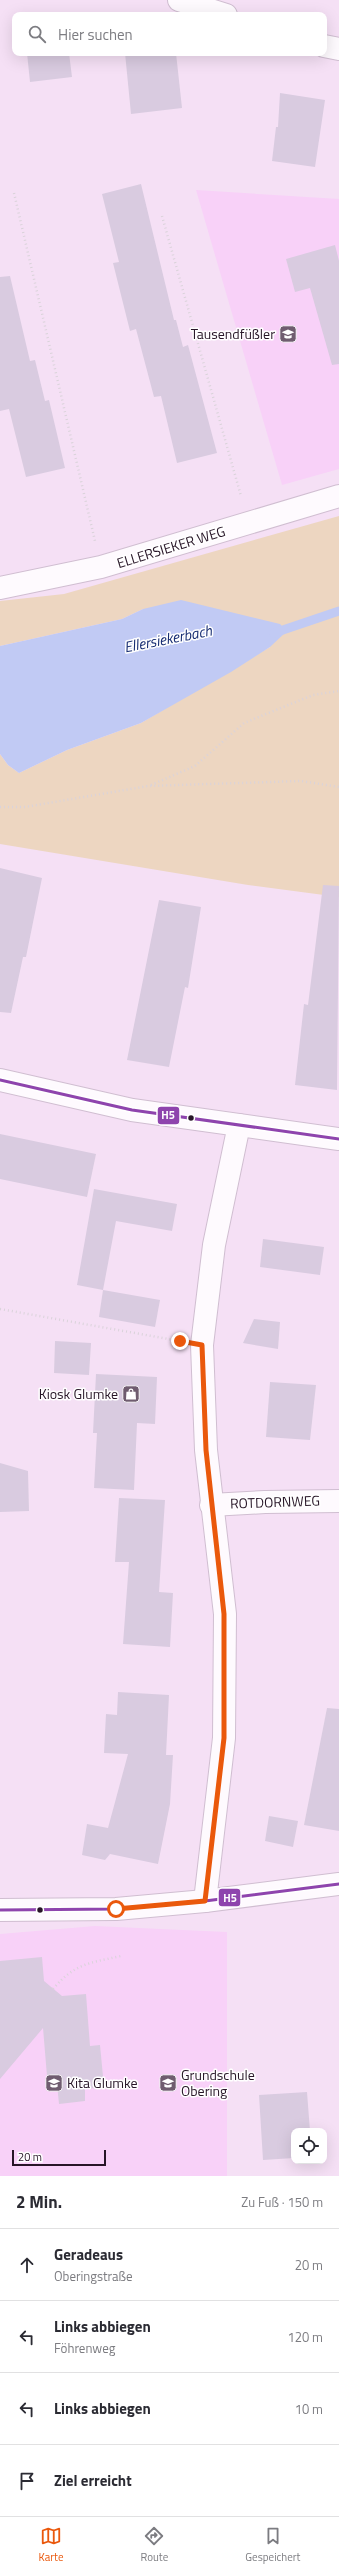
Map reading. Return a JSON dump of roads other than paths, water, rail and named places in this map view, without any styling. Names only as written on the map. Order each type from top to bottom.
[{"type":"street","points":[[178,0],[216,12]]},
{"type":"street","points":[[327,47],[339,49]]},
{"type":"street","name":"ELLERSIEKER WEG","points":[[0,588],[101,567],[339,496]]},
{"type":"street","points":[[0,1080],[132,1110],[339,1139]]},
{"type":"street","points":[[205,1901],[224,1738],[224,1614],[206,1450],[202,1345],[214,1245],[239,1125]]},
{"type":"street","name":"ROTDORNWEG","points":[[211,1505],[265,1502],[339,1501]]},
{"type":"street","points":[[0,1910],[116,1909],[205,1901],[339,1884]]},
{"type":"water","points":[[181,600],[280,624],[287,631],[270,647],[231,672],[141,723],[67,750],[19,773],[8,765],[0,754],[0,646],[122,619],[143,609]]},
{"type":"waterway","name":"Ellersiekerbach","points":[[274,633],[339,611]]},
{"type":"place","name":"Tausendfüßler","points":[[288,334]]},
{"type":"place","name":"Kiosk Glumke","points":[[131,1394]]},
{"type":"place","name":"Kita Glumke","points":[[54,2083]]},
{"type":"place","name":"Grundschule Obering","points":[[168,2083]]}]
